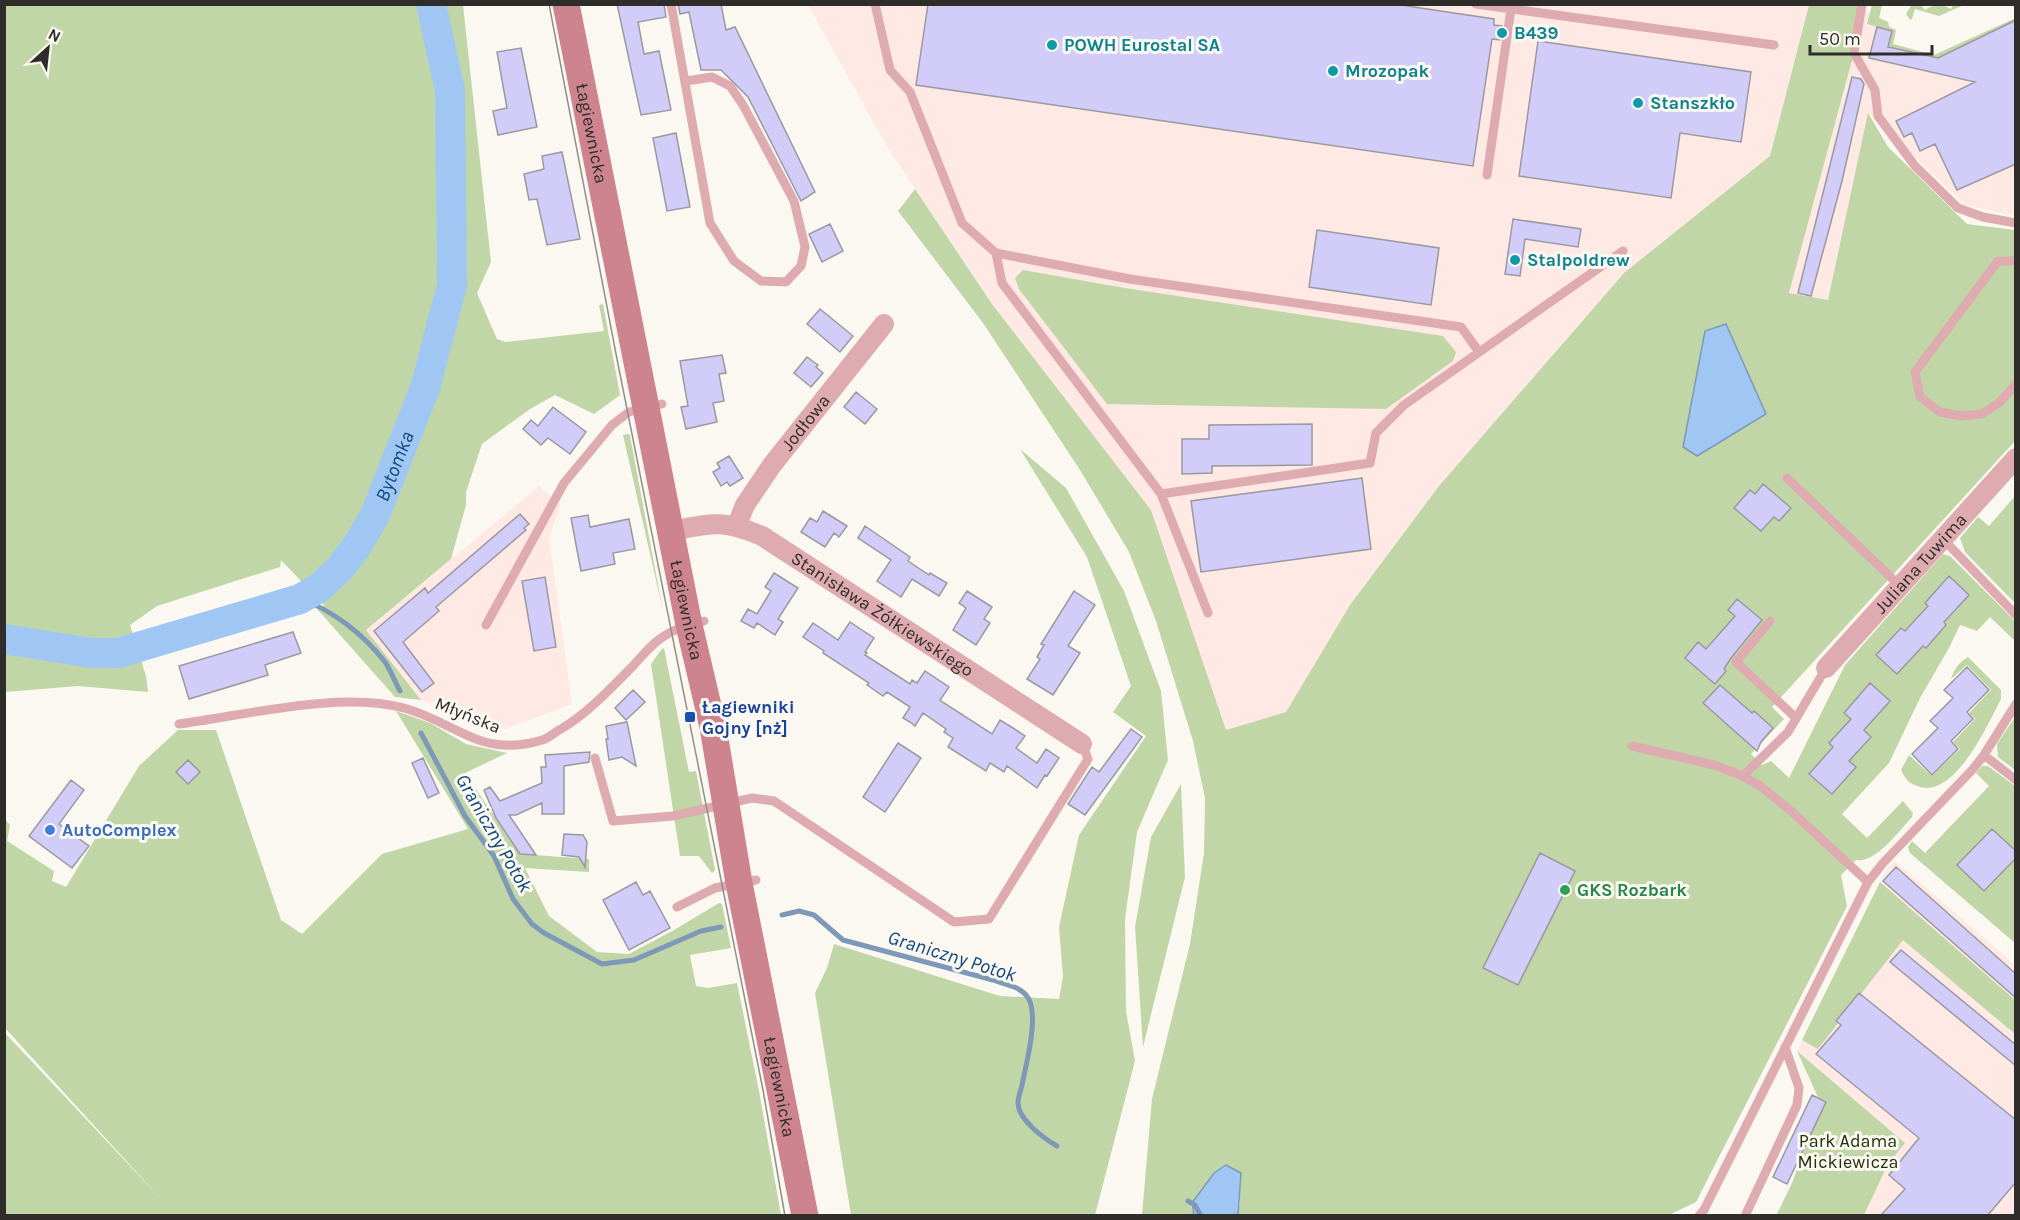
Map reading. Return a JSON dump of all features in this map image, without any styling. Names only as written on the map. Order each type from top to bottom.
[{"type":"main road","name":"Łagiewnicka","points":[[566,4],[654,406],[697,623],[713,727],[734,802],[805,1215]]},
{"type":"main road","name":"Łagiewnicka","points":[[584,4],[617,164],[654,406]]},
{"type":"main road","name":"Łagiewnicka","points":[[748,882],[821,1215]]},
{"type":"street","name":"Jodłowa","points":[[737,525],[745,505],[772,465],[884,324]]},
{"type":"street","name":"Juliana Tuwima","points":[[1826,668],[2016,458]]},
{"type":"street","name":"Stanisława Żółkiewskiego","points":[[678,530],[709,523],[737,525],[762,536],[1082,744]]},
{"type":"lane","points":[[671,4],[710,223],[734,261],[761,281],[786,282],[801,266],[806,247],[794,201],[743,105],[730,86],[712,77],[686,81]]},
{"type":"lane","points":[[875,4],[891,70],[910,92],[962,223],[996,253],[1130,279],[1461,327],[1479,352]]},
{"type":"lane","points":[[1476,4],[1774,45]]},
{"type":"lane","points":[[1862,4],[1854,53],[1875,90],[1878,116],[1915,166],[1958,208],[1983,217],[2016,224]]},
{"type":"lane","points":[[1487,175],[1511,9]]},
{"type":"lane","points":[[1161,494],[1370,463],[1376,433],[1404,405],[1623,251]]},
{"type":"lane","points":[[996,253],[1002,284],[1161,494],[1208,613]]},
{"type":"lane","points":[[2016,261],[1998,261],[1915,372],[1920,398],[1940,412],[1962,416],[1982,414],[2000,402],[2016,384]]},
{"type":"lane","points":[[486,625],[564,483],[612,425],[629,412],[654,406]]},
{"type":"lane","points":[[1787,478],[1900,586]]},
{"type":"lane","points":[[1942,539],[2016,615]]},
{"type":"lane","points":[[1770,621],[1736,662],[1796,718]]},
{"type":"lane","name":"Młyńska","points":[[179,724],[331,703],[372,702],[422,713],[479,741],[503,747],[543,740],[597,703],[651,646],[665,635],[697,623]]},
{"type":"lane","points":[[1743,776],[1788,732],[1826,668]]},
{"type":"lane","points":[[1699,1215],[1704,1210],[1868,882],[1883,863],[1954,791],[1984,755],[2016,704]]},
{"type":"lane","points":[[595,758],[613,821],[673,816],[752,798],[774,801],[954,922],[989,919],[1088,759],[1082,744]]},
{"type":"lane","points":[[1632,746],[1714,765],[1743,776],[1760,786],[1790,810],[1868,882]]},
{"type":"lane","points":[[1984,755],[2016,780]]},
{"type":"lane","points":[[677,907],[715,888],[748,882]]},
{"type":"lane","points":[[1745,1215],[1797,1105],[1799,1088],[1785,1047]]},
{"type":"shaded area","points":[[808,5],[1809,5],[1770,156],[1624,273],[1439,486],[1350,605],[1286,712],[1226,730],[1151,510],[992,304],[886,145]]},
{"type":"shaded area","points":[[1860,5],[1878,19],[1888,22],[1889,27],[1896,30],[1893,44],[1934,55],[2015,18],[2015,216],[1965,205],[1869,113],[1828,300],[1789,294]]},
{"type":"shaded area","points":[[539,486],[561,505],[549,538],[572,704],[505,729],[421,700],[366,630]]},
{"type":"shaded area","points":[[1895,861],[2015,965],[2015,1215],[1864,1215],[1888,1164],[1905,1143],[1797,1051],[1888,867]]},
{"type":"green space","points":[[5,4],[463,5],[491,262],[477,293],[497,339],[506,342],[604,331],[599,305],[603,304],[620,395],[594,414],[555,395],[530,409],[482,444],[466,492],[466,505],[451,559],[366,630],[421,700],[395,697],[318,610],[324,605],[281,560],[280,567],[157,606],[130,625],[146,676],[148,692],[78,686],[5,692]]},
{"type":"green space","points":[[1912,4],[1921,5],[1925,10],[1938,5],[1951,9],[1953,5],[1964,5],[1939,16],[1915,9],[1910,20],[1906,14]]},
{"type":"green space","points":[[1809,5],[1859,5],[1854,53],[1789,293],[1828,300],[1868,113],[1888,147],[1967,224],[2015,230],[2015,441],[1772,707],[1784,719],[1751,754],[1762,765],[1771,761],[1789,778],[1845,665],[1943,554],[1950,556],[2015,621],[2015,641],[1990,617],[1977,631],[1960,625],[1920,698],[1889,763],[1842,814],[1867,838],[1903,801],[1913,813],[1901,830],[1879,852],[1863,860],[1856,860],[1841,875],[1847,906],[1696,1202],[1667,1216],[1238,1215],[1240,1201],[1191,1206],[1194,1215],[1142,1215],[1152,1099],[1190,944],[1204,853],[1205,798],[1193,741],[1156,621],[1129,552],[1080,470],[983,323],[898,211],[915,189],[992,304],[1151,510],[1226,730],[1286,712],[1350,605],[1439,486],[1624,273],[1770,156]]},
{"type":"green space","points":[[1872,5],[1882,5],[1879,18],[1888,22],[1889,27],[1896,30],[1893,44],[1934,55],[2016,18],[2015,21],[1938,58],[1888,47],[1892,31],[1867,24]]},
{"type":"green space","points":[[1023,270],[1125,288],[1443,336],[1456,352],[1453,361],[1386,409],[1107,404],[1019,289],[1015,278]]},
{"type":"green space","points":[[629,434],[630,436],[663,611],[623,435]]},
{"type":"green space","points":[[1020,449],[1066,488],[1124,591],[1161,691],[1168,760],[1137,832],[1125,919],[1126,1011],[1135,1061],[1095,1215],[851,1215],[815,993],[827,968],[834,944],[1000,996],[1059,999],[1063,976],[1059,927],[1079,835],[1146,736],[1113,712],[1131,686],[1087,557]]},
{"type":"green space","points":[[2015,496],[2015,603],[1965,552],[1960,538],[1978,517],[1989,526]]},
{"type":"green space","points":[[664,648],[689,772],[696,771],[715,870],[712,873],[699,856],[680,856],[651,664]]},
{"type":"green space","points":[[1968,657],[2001,690],[2001,699],[1968,758],[1956,772],[1944,782],[1931,788],[1914,785],[1907,780],[1901,770],[1909,755],[1932,776],[1960,749],[1953,742],[1975,719],[1969,713],[1991,690],[1967,665],[1951,679],[1957,666]]},
{"type":"green space","points":[[396,711],[430,723],[466,744],[507,753],[465,773],[520,854],[589,859],[589,872],[525,868],[549,916],[597,952],[629,954],[719,903],[722,904],[731,948],[690,955],[696,986],[708,988],[737,983],[781,1215],[5,1215],[5,1033],[163,1201],[5,1028],[5,819],[10,825],[7,841],[54,871],[52,881],[66,887],[139,766],[178,730],[216,730],[281,920],[302,934],[382,854],[468,829]]},
{"type":"green space","points":[[2015,717],[2015,770],[1998,757],[1997,744]]},
{"type":"green space","points":[[1982,766],[1988,766],[2015,786],[2015,943],[1910,853],[1908,847],[1912,841],[1925,853],[1989,786],[1976,773]]},
{"type":"green space","points":[[1181,784],[1185,877],[1143,1047],[1135,927],[1151,837]]},
{"type":"green space","points":[[1880,882],[2015,1000],[2015,1034],[1903,940],[1818,1049],[1802,1040]]},
{"type":"green space","name":"Park Adama Mickiewicza","points":[[1797,1051],[1905,1143],[1888,1164],[1864,1215],[1776,1216],[1792,1183],[1821,1104]]},
{"type":"water","points":[[1726,324],[1766,414],[1697,456],[1683,447],[1705,331]]},
{"type":"water","points":[[1226,1165],[1241,1173],[1238,1215],[1194,1215],[1192,1203],[1214,1173]]},
{"type":"building","points":[[617,4],[664,4],[666,17],[638,22],[644,54],[659,51],[671,110],[641,115]]},
{"type":"building","points":[[678,4],[721,4],[726,30],[735,27],[815,192],[801,201],[748,97],[721,70],[701,70],[689,12],[680,14]]},
{"type":"building","name":"Mrozopak","points":[[928,4],[1394,4],[1494,19],[1494,25],[1502,26],[1500,40],[1492,39],[1473,166],[916,85]]},
{"type":"building","points":[[2016,20],[2016,164],[1957,190],[1935,144],[1920,151],[1912,133],[1904,137],[1896,121],[1975,82],[1869,58],[1877,27],[1892,31],[1888,47],[1938,58]]},
{"type":"building","name":"Stanszkło","points":[[1538,41],[1751,72],[1741,142],[1680,133],[1671,198],[1519,176]]},
{"type":"building","points":[[521,48],[537,127],[498,135],[493,111],[507,108],[497,52]]},
{"type":"building","points":[[1852,77],[1861,79],[1864,84],[1842,181],[1811,296],[1798,293]]},
{"type":"building","points":[[676,133],[690,207],[667,211],[653,138]]},
{"type":"building","points":[[562,152],[580,239],[547,245],[537,199],[529,200],[524,174],[544,169],[542,156]]},
{"type":"building","name":"Stalpoldrew","points":[[1513,219],[1581,229],[1578,247],[1525,239],[1520,276],[1505,274]]},
{"type":"building","points":[[830,224],[843,251],[822,262],[809,234]]},
{"type":"building","points":[[1317,230],[1439,248],[1431,305],[1309,287]]},
{"type":"building","points":[[820,309],[853,336],[840,352],[807,324]]},
{"type":"building","points":[[722,355],[726,373],[719,374],[724,401],[713,403],[717,422],[686,429],[681,407],[688,406],[680,361]]},
{"type":"building","points":[[807,357],[818,365],[816,367],[823,373],[811,387],[794,373]]},
{"type":"building","points":[[856,392],[877,409],[865,424],[844,407]]},
{"type":"building","points":[[553,407],[586,432],[570,454],[548,438],[541,445],[523,429],[531,420],[538,426]]},
{"type":"building","points":[[1312,424],[1312,465],[1212,466],[1212,473],[1182,474],[1182,439],[1209,439],[1209,425]]},
{"type":"building","points":[[729,456],[743,478],[730,486],[727,482],[721,486],[713,472],[720,468],[717,463]]},
{"type":"building","points":[[1362,478],[1371,549],[1201,572],[1191,501]]},
{"type":"building","points":[[1763,484],[1791,508],[1779,521],[1774,517],[1761,531],[1734,508],[1750,490],[1755,494]]},
{"type":"building","points":[[823,511],[847,526],[839,537],[834,533],[825,547],[801,532],[810,518],[817,522]]},
{"type":"building","points":[[520,514],[529,524],[524,528],[526,530],[436,607],[439,611],[403,642],[434,683],[422,692],[374,631],[425,588],[428,593]]},
{"type":"building","points":[[588,515],[590,527],[629,519],[635,549],[613,553],[615,564],[581,571],[571,518]]},
{"type":"building","points":[[865,526],[910,557],[908,561],[929,575],[930,573],[947,583],[939,596],[912,579],[901,597],[877,581],[891,560],[858,538]]},
{"type":"building","points":[[774,573],[798,588],[778,619],[783,622],[775,635],[757,623],[754,628],[741,621],[748,609],[757,614],[771,591],[765,587]]},
{"type":"building","points":[[1949,576],[1969,595],[1944,622],[1946,625],[1926,648],[1923,646],[1897,674],[1876,655],[1901,628],[1905,631],[1928,606],[1925,603]]},
{"type":"building","points":[[545,577],[556,647],[534,651],[522,581]]},
{"type":"building","points":[[967,591],[992,607],[984,619],[990,623],[976,645],[953,630],[966,608],[959,603]]},
{"type":"building","points":[[1074,591],[1095,605],[1068,646],[1080,653],[1053,695],[1027,679],[1040,659],[1037,657],[1044,645],[1041,644]]},
{"type":"building","points":[[1737,599],[1762,620],[1731,658],[1724,669],[1726,671],[1715,684],[1685,658],[1698,642],[1706,649],[1735,616],[1728,610]]},
{"type":"building","points":[[850,622],[874,638],[865,655],[910,684],[912,680],[917,683],[925,671],[949,687],[940,700],[944,703],[992,734],[1000,720],[1025,736],[1016,748],[1037,763],[1046,749],[1059,758],[1037,788],[1007,766],[1004,772],[990,763],[986,771],[948,747],[953,738],[944,732],[946,729],[923,713],[915,726],[903,718],[910,707],[887,692],[883,696],[867,685],[869,683],[803,637],[813,623],[838,640]]},
{"type":"building","points":[[293,632],[301,653],[265,665],[268,675],[189,699],[179,666]]},
{"type":"building","points":[[1967,667],[1989,690],[1967,712],[1973,719],[1951,741],[1958,749],[1932,775],[1912,754],[1938,728],[1930,721],[1953,698],[1944,690]]},
{"type":"building","points":[[1870,683],[1890,701],[1864,730],[1871,737],[1849,761],[1856,767],[1832,794],[1809,774],[1833,747],[1829,743],[1851,719],[1844,713]]},
{"type":"building","points":[[1720,685],[1773,728],[1761,742],[1757,751],[1703,703]]},
{"type":"building","points":[[633,690],[645,702],[626,720],[615,708]]},
{"type":"building","points":[[627,722],[636,766],[622,757],[609,760],[606,726]]},
{"type":"building","points":[[1131,729],[1142,737],[1085,815],[1068,804],[1092,767],[1099,772]]},
{"type":"building","points":[[898,743],[921,758],[885,812],[863,797]]},
{"type":"building","points":[[590,752],[589,762],[564,766],[564,814],[542,814],[542,803],[516,815],[509,815],[536,855],[520,854],[496,818],[484,790],[490,787],[500,801],[542,783],[541,767],[546,767],[545,755]]},
{"type":"building","points":[[423,758],[439,793],[428,798],[412,763]]},
{"type":"building","points":[[188,760],[200,772],[188,784],[176,772]]},
{"type":"building","name":"AutoComplex","points":[[71,780],[84,790],[59,824],[89,846],[72,868],[29,836]]},
{"type":"building","points":[[1992,829],[2016,851],[2016,858],[1984,891],[1957,865]]},
{"type":"building","points":[[564,834],[583,835],[587,842],[585,867],[579,857],[562,855]]},
{"type":"building","points":[[1540,853],[1575,871],[1518,985],[1483,968]]},
{"type":"building","points":[[1896,867],[2016,974],[2016,998],[1883,881]]},
{"type":"building","points":[[636,882],[643,895],[650,891],[670,928],[629,950],[603,900]]},
{"type":"building","points":[[1901,950],[2016,1045],[2016,1066],[1890,962]]},
{"type":"building","points":[[1859,993],[2016,1120],[2016,1182],[1988,1215],[1881,1215],[1905,1189],[1889,1175],[1919,1138],[1816,1054],[1841,1025],[1836,1021]]},
{"type":"building","points":[[1812,1095],[1826,1102],[1787,1184],[1773,1177]]},
{"type":"waterway","name":"Bytomka","points":[[4,639],[91,653],[118,653],[300,599],[319,588],[340,568],[357,546],[375,515],[425,388],[452,285],[450,91],[431,4]]},
{"type":"waterway","name":"Graniczny Potok","points":[[300,599],[336,617],[368,642],[385,662],[400,691]]},
{"type":"waterway","name":"Graniczny Potok","points":[[421,733],[465,816],[494,856],[513,899],[532,924],[544,933],[602,964],[634,960],[701,931],[721,927]]},
{"type":"waterway","name":"Graniczny Potok","points":[[782,915],[799,911],[814,915],[843,940],[993,980],[1023,992],[1030,1003],[1032,1025],[1029,1052],[1018,1098],[1019,1109],[1032,1128],[1057,1146]]},
{"type":"waterway","name":"Graniczny Potok","points":[[1188,1201],[1195,1205],[1201,1216]]},
{"type":"tram line","points":[[549,4],[617,359],[763,1090],[785,1216]]},
{"type":"place","name":"B439","points":[[1502,33]]},
{"type":"place","name":"POWH Eurostal SA","points":[[1052,45]]},
{"type":"place","name":"Mrozopak","points":[[1333,71]]},
{"type":"place","name":"Stanszkło","points":[[1638,103]]},
{"type":"place","name":"Stalpoldrew","points":[[1515,260]]},
{"type":"place","name":"Łagiewniki Gojny [nż]","points":[[690,717]]},
{"type":"place","name":"AutoComplex","points":[[50,830]]},
{"type":"place","name":"GKS Rozbark","points":[[1565,890]]}]
